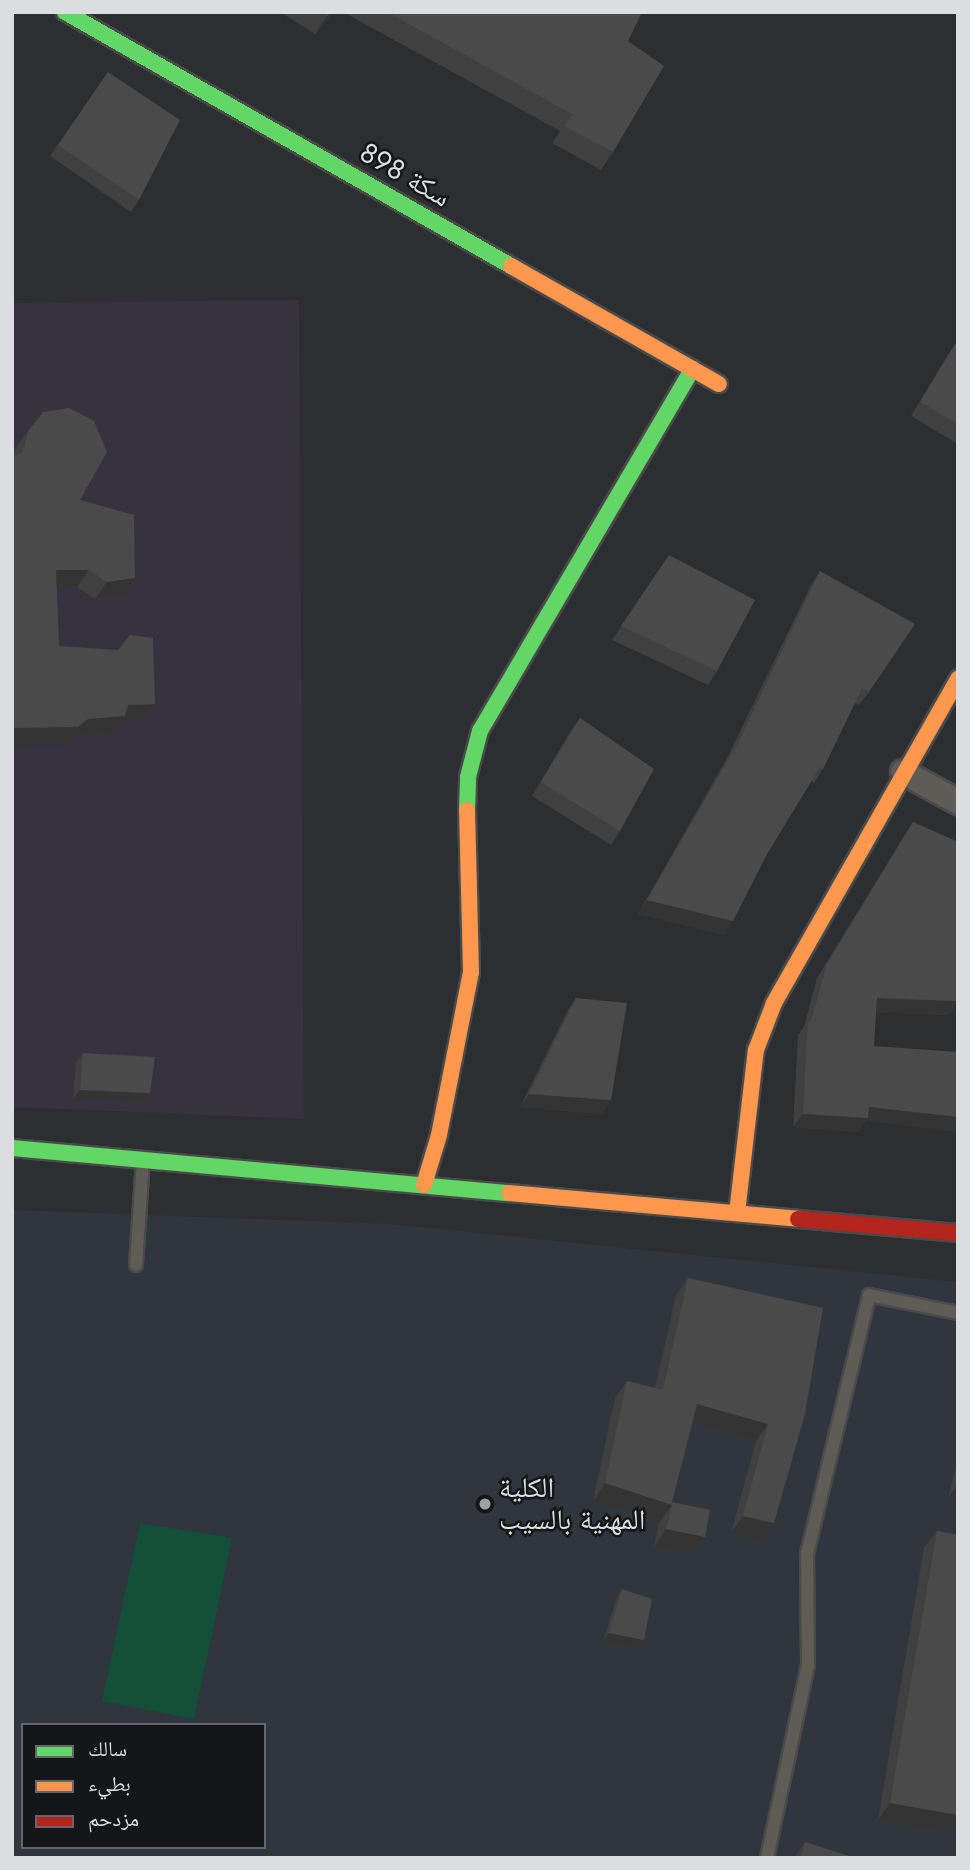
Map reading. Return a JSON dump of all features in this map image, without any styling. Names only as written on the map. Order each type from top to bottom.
[{"type":"street","name":"سكة 898","points":[[65,12],[719,384]]},
{"type":"street","points":[[424,1185],[439,1135],[471,972],[466,825],[468,777],[480,731],[692,369]]},
{"type":"street","points":[[737,1213],[756,1050],[774,1003],[958,679]]},
{"type":"street","points":[[903,772],[958,802]]},
{"type":"street","points":[[12,1148],[958,1233]]},
{"type":"lane","points":[[136,1265],[144,1160]]},
{"type":"lane","points":[[767,1858],[808,1665],[807,1554],[869,1294],[958,1313]]},
{"type":"shaded area","points":[[299,300],[304,1119],[12,1107],[12,303]]},
{"type":"shaded area","name":"الكلية المهنية بالسيب","points":[[12,1210],[390,1224],[958,1282],[958,1858],[12,1858]]},
{"type":"green space","points":[[140,1523],[232,1538],[194,1719],[102,1701]]},
{"type":"building","points":[[387,12],[642,12],[628,41],[664,66],[613,152],[564,126],[572,114]]},
{"type":"building","points":[[108,72],[180,120],[139,200],[58,145]]},
{"type":"building","points":[[955,344],[958,346],[958,424],[920,402]]},
{"type":"building","points":[[69,408],[94,421],[107,452],[80,500],[134,515],[135,578],[107,582],[89,570],[56,570],[59,646],[118,650],[130,635],[153,638],[155,704],[128,705],[125,716],[88,719],[78,727],[12,728],[12,457],[23,452],[28,431],[43,412]]},
{"type":"building","points":[[669,555],[755,600],[717,671],[621,626]]},
{"type":"building","points":[[820,571],[915,624],[869,692],[862,688],[823,769],[820,767],[767,854],[733,921],[647,900],[737,745]]},
{"type":"building","points":[[580,718],[654,769],[620,831],[541,782]]},
{"type":"building","points":[[913,822],[958,842],[958,1001],[877,998],[874,1046],[958,1052],[958,1117],[869,1107],[868,1118],[803,1114],[808,1021],[811,1021],[827,964]]},
{"type":"building","points":[[576,998],[627,1003],[611,1100],[529,1094]]},
{"type":"building","points":[[83,1053],[155,1057],[150,1093],[80,1090]]},
{"type":"building","points":[[688,1278],[823,1308],[805,1414],[774,1523],[743,1516],[768,1424],[697,1404],[672,1502],[710,1510],[705,1537],[666,1529],[672,1505],[605,1483],[627,1381],[663,1390]]},
{"type":"building","points":[[937,1531],[958,1535],[958,1815],[890,1803]]},
{"type":"building","points":[[622,1589],[652,1599],[644,1640],[609,1633]]},
{"type":"building","points":[[805,1842],[855,1858],[801,1858]]},
{"type":"traffic: fast","points":[[65,12],[511,266]]},
{"type":"traffic: fast","points":[[467,810],[468,777],[480,731],[692,369]]},
{"type":"traffic: fast","points":[[12,1148],[509,1193]]},
{"type":"traffic: slow","points":[[511,266],[719,384]]},
{"type":"traffic: slow","points":[[737,1213],[756,1050],[774,1003],[958,679]]},
{"type":"traffic: slow","points":[[424,1185],[439,1135],[471,972],[467,810]]},
{"type":"traffic: slow","points":[[509,1193],[798,1219]]},
{"type":"traffic: jam","points":[[798,1219],[958,1233]]},
{"type":"place","name":"الكلية المهنية بالسيب","points":[[485,1504]]}]
